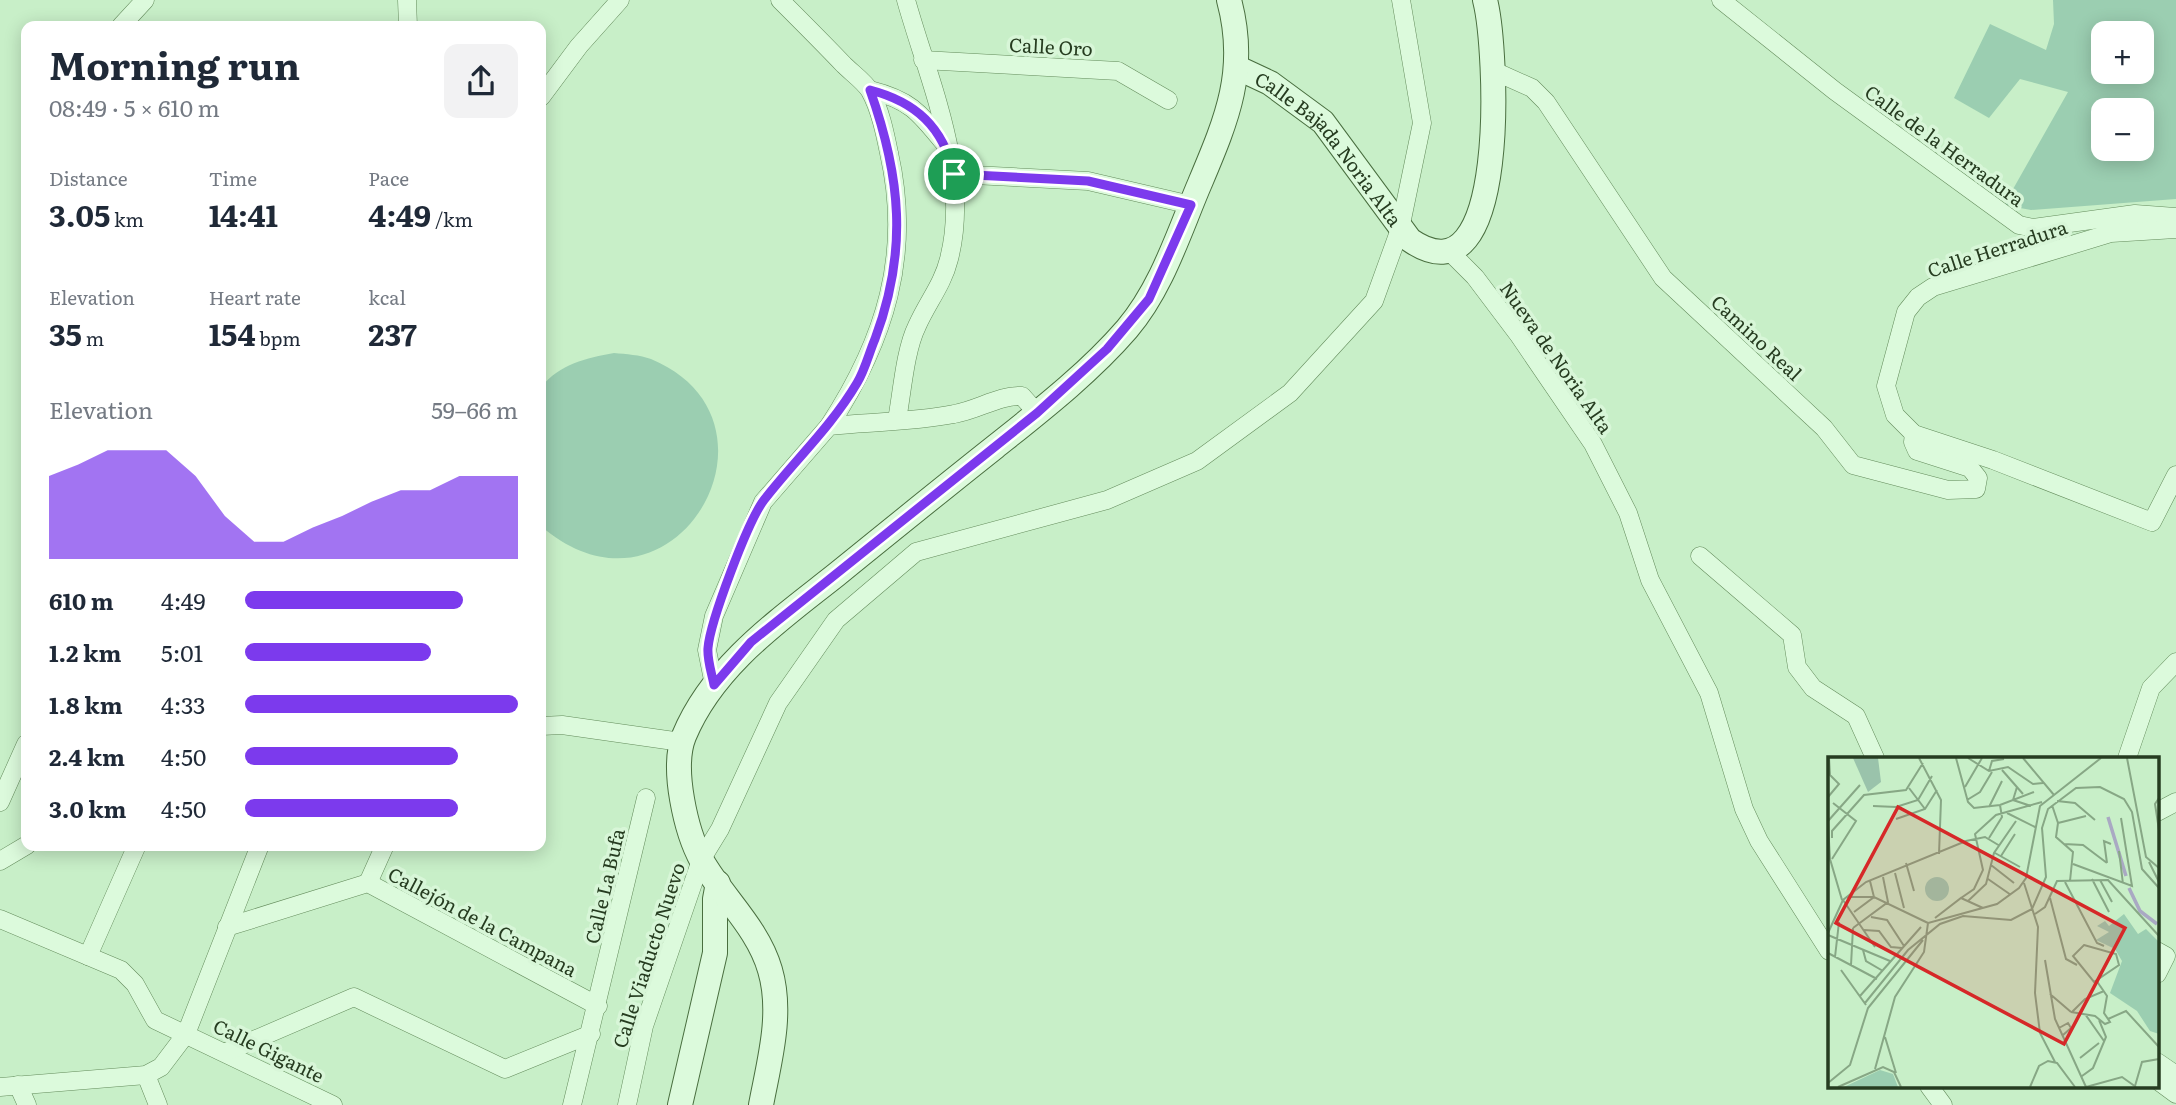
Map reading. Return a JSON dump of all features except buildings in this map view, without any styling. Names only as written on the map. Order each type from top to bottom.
[{"type":"street","points":[[126,21],[145,0]]},
{"type":"street","points":[[407,0],[408,21]]},
{"type":"street","points":[[546,90],[579,46],[620,0]]},
{"type":"street","points":[[714,685],[707,650],[714,616],[763,502],[829,426],[858,381],[888,305],[896,258],[898,220],[894,176],[885,133],[870,90],[780,0]]},
{"type":"street","points":[[897,420],[915,328],[940,287],[949,260],[956,220],[954,174],[906,0]]},
{"type":"street","points":[[761,1105],[776,1012],[771,971],[747,924],[701,860],[680,794],[681,742],[697,705],[751,642],[1037,413],[1107,349],[1149,299],[1226,122],[1238,68],[1238,42],[1230,0]]},
{"type":"street","name":"Calle Viaducto Nuevo","points":[[627,1105],[644,1026],[701,860],[720,829],[778,703],[836,620],[916,552],[1107,500],[1197,461],[1290,393],[1374,301],[1400,229],[1422,123],[1401,0]]},
{"type":"street","points":[[1449,251],[1463,242],[1479,215],[1491,160],[1496,109],[1485,0]]},
{"type":"street","name":"Calle de la Herradura","points":[[1721,0],[1835,91],[2019,225],[2033,228],[2135,214],[2176,217]]},
{"type":"street","name":"Calle Oro","points":[[923,60],[1118,71],[1168,100]]},
{"type":"street","name":"Calle Bajada Noria Alta","points":[[1238,68],[1270,83],[1323,122],[1400,229],[1426,251],[1449,251]]},
{"type":"street","name":"Camino Real","points":[[1494,71],[1532,88],[1546,102],[1663,278],[1824,428],[1853,464],[1948,490],[1976,489],[1978,478],[1970,468],[1917,450],[1913,442],[1914,434]]},
{"type":"street","points":[[870,90],[899,97],[915,108],[947,146]]},
{"type":"street","points":[[954,174],[1088,181],[1191,205]]},
{"type":"street","name":"Calle Herradura","points":[[1914,434],[1895,415],[1886,386],[1906,312],[1918,298],[1933,288],[2111,233],[2176,229]]},
{"type":"street","name":"Nueva de Noria Alta","points":[[1449,251],[1475,277],[1518,334],[1593,444],[1620,495],[1650,580],[1709,693],[1744,809],[1759,841],[1828,949]]},
{"type":"street","points":[[829,426],[978,410],[1007,396],[1022,396],[1037,413]]},
{"type":"street","points":[[1914,434],[1993,460],[2152,522],[2168,509],[2176,475]]},
{"type":"street","points":[[1700,556],[1792,635],[1797,667],[1813,688],[1856,716],[1875,757]]},
{"type":"street","points":[[2127,757],[2151,688],[2176,662]]},
{"type":"street","points":[[546,726],[562,725],[681,742]]},
{"type":"street","points":[[0,802],[21,755]]},
{"type":"street","name":"Calle La Bufa","points":[[572,1105],[646,798]]},
{"type":"street","points":[[2158,811],[2176,802]]},
{"type":"street","points":[[0,861],[21,849]]},
{"type":"street","points":[[89,956],[134,851]]},
{"type":"street","points":[[0,1087],[146,1075],[161,1067],[186,1034],[258,851]]},
{"type":"street","points":[[368,883],[382,851]]},
{"type":"street","name":"Callejón de la Campana","points":[[227,927],[368,883],[598,1006]]},
{"type":"street","points":[[680,1105],[715,954],[715,900],[718,883]]},
{"type":"street","name":"Calle Gigante","points":[[0,919],[121,970],[135,984],[147,1009],[156,1020],[333,1105]]},
{"type":"street","points":[[2158,952],[2166,956],[2158,972]]},
{"type":"street","points":[[226,1052],[354,997],[505,1069],[591,1034]]},
{"type":"street","points":[[2158,1063],[2176,1075]]},
{"type":"street","points":[[146,1075],[158,1105]]},
{"type":"street","points":[[2158,1081],[2176,1094]]},
{"type":"street","points":[[18,1085],[27,1105]]},
{"type":"street","points":[[1930,1088],[1943,1105]]},
{"type":"green space","points":[[2053,0],[2176,0],[2176,199],[2031,210],[2004,205],[2068,92],[2020,79],[1989,118],[1954,98],[1990,24],[2046,50],[2054,24]]},
{"type":"green space","points":[[614,353],[651,359],[694,389],[715,427],[716,469],[701,508],[673,540],[635,557],[590,554],[546,529],[546,381],[565,367]]},
{"type":"route","points":[[870,90],[899,97],[915,108],[947,146],[954,174],[1088,181],[1191,205],[1149,299],[1107,349],[1037,413],[751,642],[714,685],[707,650],[714,616],[763,502],[829,426],[858,381],[888,305],[896,258],[898,220],[894,176],[885,133],[870,90]]}]
